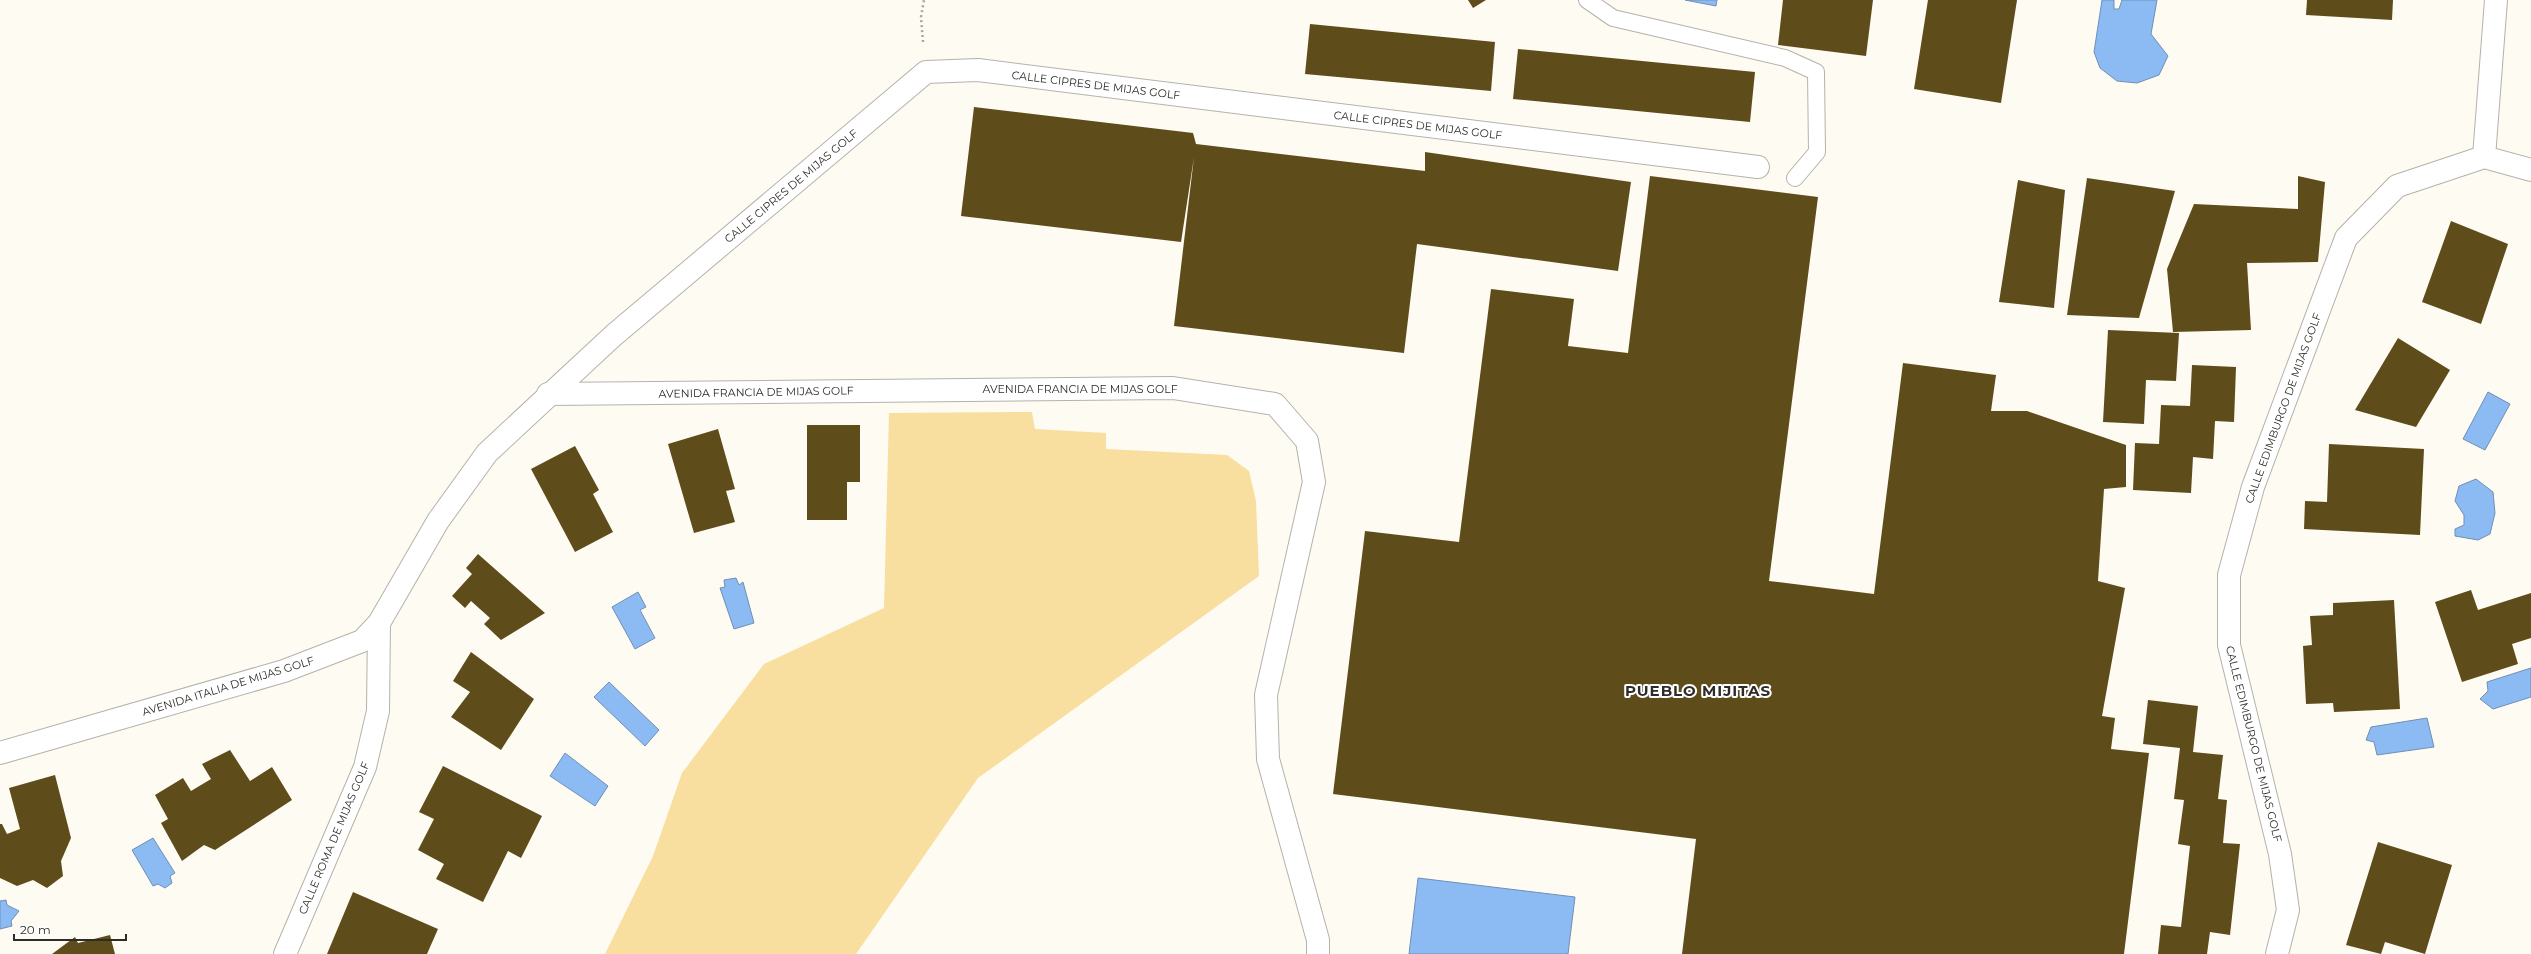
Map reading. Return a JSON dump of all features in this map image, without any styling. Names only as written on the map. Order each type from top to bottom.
[{"type":"street","points":[[2496,0],[2484,156],[2531,170]]},
{"type":"street","name":"CALLE CIPRES DE MIJAS GOLF","points":[[548,394],[614,335],[926,72],[978,70],[1758,167]]},
{"type":"street","name":"CALLE EDIMBURGO DE MIJAS GOLF","points":[[2277,954],[2288,910],[2280,854],[2229,645],[2229,575],[2253,487],[2346,238],[2397,186],[2484,156]]},
{"type":"street","name":"AVENIDA FRANCIA DE MIJAS GOLF","points":[[548,394],[1173,388],[1275,404],[1307,441],[1314,482],[1266,695],[1268,759],[1316,933],[1318,954]]},
{"type":"street","name":"AVENIDA ITALIA DE MIJAS GOLF","points":[[0,753],[284,671],[362,641],[380,623],[438,521],[486,453],[548,394]]},
{"type":"street","name":"CALLE ROMA DE MIJAS GOLF","points":[[284,954],[365,767],[378,711],[380,623]]},
{"type":"lane","points":[[1587,0],[1614,18],[1785,58],[1816,72],[1817,152],[1796,178]]},
{"type":"path","points":[[924,0],[921,17],[926,72]]},
{"type":"shaded area","points":[[1032,412],[1035,429],[1106,433],[1106,449],[1227,455],[1249,471],[1256,501],[1259,576],[978,778],[856,954],[605,954],[653,856],[682,773],[764,664],[884,608],[889,413]]},
{"type":"water","points":[[1685,0],[1717,0],[1716,6]]},
{"type":"water","points":[[2102,0],[2114,0],[2114,9],[2119,9],[2122,0],[2157,0],[2151,34],[2168,56],[2159,75],[2137,83],[2117,81],[2100,68],[2094,52]]},
{"type":"water","points":[[2488,392],[2510,404],[2485,450],[2463,439]]},
{"type":"water","points":[[2476,479],[2493,492],[2495,513],[2490,534],[2478,540],[2455,536],[2455,529],[2464,525],[2464,515],[2455,501],[2459,486]]},
{"type":"water","points":[[736,578],[739,585],[743,582],[754,623],[734,629],[720,588],[725,587],[724,580]]},
{"type":"water","points":[[638,592],[646,607],[640,610],[655,638],[635,649],[612,607]]},
{"type":"water","points":[[2531,668],[2531,697],[2493,709],[2480,699],[2488,691],[2487,682]]},
{"type":"water","points":[[609,682],[659,730],[645,746],[594,697]]},
{"type":"water","points":[[2427,718],[2434,747],[2377,755],[2374,742],[2366,740],[2371,727]]},
{"type":"water","points":[[565,753],[608,786],[595,806],[550,776]]},
{"type":"water","points":[[153,838],[175,873],[170,876],[172,883],[165,888],[158,884],[153,886],[132,850]]},
{"type":"water","points":[[1418,878],[1575,897],[1568,954],[1409,954]]},
{"type":"water","points":[[6,900],[7,905],[19,911],[11,921],[12,926],[0,929],[0,901]]},
{"type":"building","points":[[1468,0],[1486,0],[1473,8]]},
{"type":"building","points":[[1783,0],[1873,0],[1866,56],[1778,45]]},
{"type":"building","points":[[1928,0],[2017,0],[2001,103],[1914,89]]},
{"type":"building","points":[[2307,0],[2393,0],[2392,20],[2306,15]]},
{"type":"building","points":[[1310,24],[1495,42],[1491,91],[1305,74]]},
{"type":"building","points":[[1518,49],[1755,72],[1750,122],[1513,99]]},
{"type":"building","points":[[974,107],[1193,133],[1196,144],[1425,171],[1425,152],[1631,182],[1618,271],[1417,244],[1404,353],[1174,326],[1194,157],[1181,242],[961,216]]},
{"type":"building","points":[[1650,176],[1818,197],[1769,581],[1874,594],[1903,363],[1996,375],[1991,411],[2027,411],[2126,445],[2126,487],[2104,489],[2098,581],[2125,588],[2102,716],[2115,718],[2111,749],[2149,753],[2124,954],[1682,954],[1696,839],[1333,794],[1365,531],[1459,542],[1491,289],[1574,299],[1568,346],[1628,353]]},
{"type":"building","points":[[2298,176],[2325,182],[2318,262],[2247,263],[2251,330],[2173,332],[2167,269],[2194,204],[2298,209]]},
{"type":"building","points":[[2087,178],[2175,191],[2139,318],[2067,315]]},
{"type":"building","points":[[2018,180],[2065,190],[2054,308],[1999,302]]},
{"type":"building","points":[[2451,221],[2508,244],[2481,324],[2422,302]]},
{"type":"building","points":[[2108,330],[2179,333],[2176,381],[2146,380],[2144,424],[2103,422]]},
{"type":"building","points":[[2398,338],[2450,370],[2416,427],[2355,410]]},
{"type":"building","points":[[2192,365],[2236,367],[2234,422],[2215,421],[2213,459],[2193,457],[2191,493],[2133,490],[2135,443],[2159,444],[2161,405],[2190,406]]},
{"type":"building","points":[[807,425],[860,425],[860,482],[847,482],[847,520],[807,520]]},
{"type":"building","points":[[718,429],[735,489],[726,491],[735,522],[694,533],[668,444]]},
{"type":"building","points":[[2329,444],[2424,449],[2420,535],[2304,529],[2305,501],[2327,502]]},
{"type":"building","points":[[575,446],[599,490],[593,494],[613,532],[575,552],[531,469]]},
{"type":"building","points":[[478,554],[545,613],[501,640],[484,624],[490,618],[471,601],[465,608],[452,596],[472,574],[466,568]]},
{"type":"building","points":[[2471,590],[2478,610],[2531,593],[2531,638],[2512,644],[2518,664],[2462,682],[2435,602]]},
{"type":"building","points":[[2394,600],[2400,709],[2334,712],[2333,703],[2306,704],[2303,646],[2312,645],[2310,616],[2333,615],[2333,603]]},
{"type":"building","points":[[471,652],[534,699],[501,750],[451,717],[470,692],[453,681]]},
{"type":"building","points":[[2148,700],[2198,706],[2193,752],[2223,755],[2218,799],[2227,800],[2223,843],[2240,844],[2230,935],[2210,932],[2207,954],[2158,954],[2161,925],[2181,927],[2190,846],[2178,844],[2184,800],[2174,799],[2180,748],[2143,744]]},
{"type":"building","points":[[230,750],[250,781],[272,767],[292,800],[215,850],[204,845],[182,861],[161,823],[168,819],[155,795],[183,778],[191,791],[211,779],[202,764]]},
{"type":"building","points":[[443,766],[542,816],[521,858],[508,851],[483,902],[436,879],[444,864],[418,850],[434,819],[419,812]]},
{"type":"building","points":[[55,775],[71,838],[61,861],[63,876],[47,888],[33,880],[17,886],[0,878],[0,824],[2,824],[7,834],[20,829],[9,788]]},
{"type":"building","points":[[2378,842],[2452,865],[2425,954],[2385,942],[2381,954],[2346,945]]},
{"type":"building","points":[[353,892],[438,929],[427,954],[327,954]]},
{"type":"building","points":[[110,935],[115,954],[52,954],[75,937],[78,943]]},
{"type":"district","name":"PUEBLO MIJITAS","points":[[1698,691]]}]
